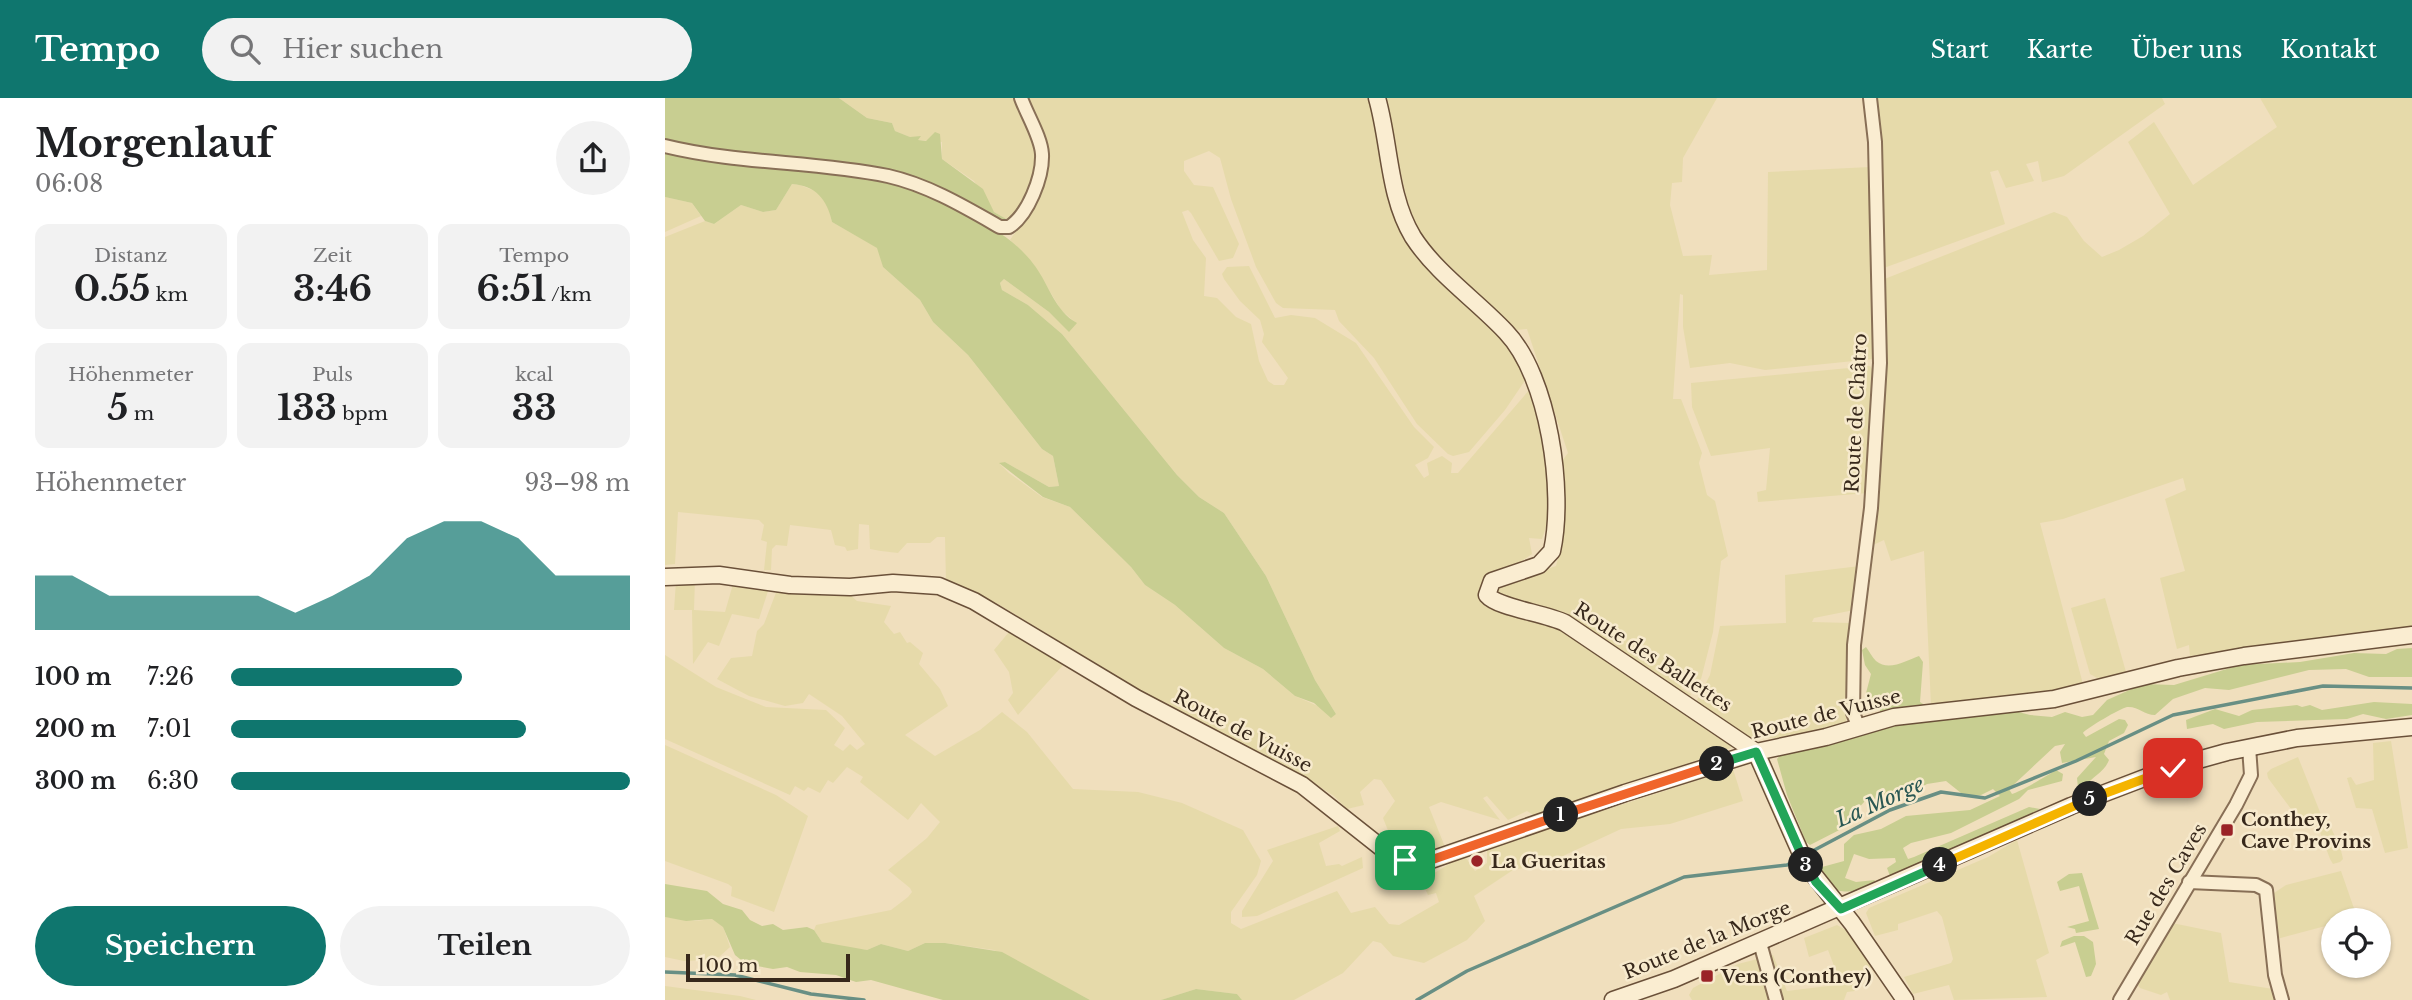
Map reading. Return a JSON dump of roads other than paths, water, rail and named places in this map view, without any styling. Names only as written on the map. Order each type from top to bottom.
[{"type":"street","points":[[665,146],[745,160],[887,176],[921,186],[1000,227],[1009,227],[1023,213],[1033,191],[1042,153],[1021,98]]},
{"type":"street","name":"Route des Ballettes","points":[[1377,98],[1398,198],[1412,235],[1439,268],[1513,339],[1534,383],[1550,433],[1555,482],[1552,551],[1539,565],[1492,581],[1488,585],[1487,595],[1494,602],[1545,614],[1565,623],[1756,752]]},
{"type":"street","name":"Route de Châtro","points":[[1859,728],[1853,713],[1854,647],[1871,508],[1880,363],[1875,142],[1870,98]]},
{"type":"street","name":"Route de Vuisse","points":[[665,577],[719,575],[790,585],[850,587],[893,583],[939,586],[974,601],[1136,698],[1302,785],[1383,849],[1405,860],[1431,860],[1756,752],[1894,717],[2054,699],[2178,668],[2244,656],[2412,635]]},
{"type":"street","name":"Route de la Morge","points":[[1613,1000],[1674,979],[1841,909],[2071,806],[2173,768],[2249,747],[2319,735],[2412,727]]},
{"type":"street","name":"Rue des Caves","points":[[2120,1000],[2251,775],[2249,747]]},
{"type":"street","points":[[1756,752],[1806,866],[1841,909],[1905,1000]]},
{"type":"street","points":[[2189,882],[2256,885],[2266,890],[2275,975],[2282,1000]]},
{"type":"street","points":[[1760,943],[1776,1000]]},
{"type":"waterway","name":"La Morge","points":[[1805,855],[1890,810],[1941,792],[1985,798],[2076,761],[2173,715],[2323,686],[2412,688]]},
{"type":"waterway","name":"La Morge","points":[[1417,1000],[1467,971],[1684,877],[1787,865],[1798,859]]},
{"type":"waterway","name":"La Morge","points":[[665,972],[735,975],[811,994],[864,1000]]},
{"type":"place","name":"Conthey, Cave Provins","points":[[2227,830]]},
{"type":"place","name":"La Gueritas","points":[[1477,861]]},
{"type":"place","name":"Vens (Conthey)","points":[[1707,976]]}]
